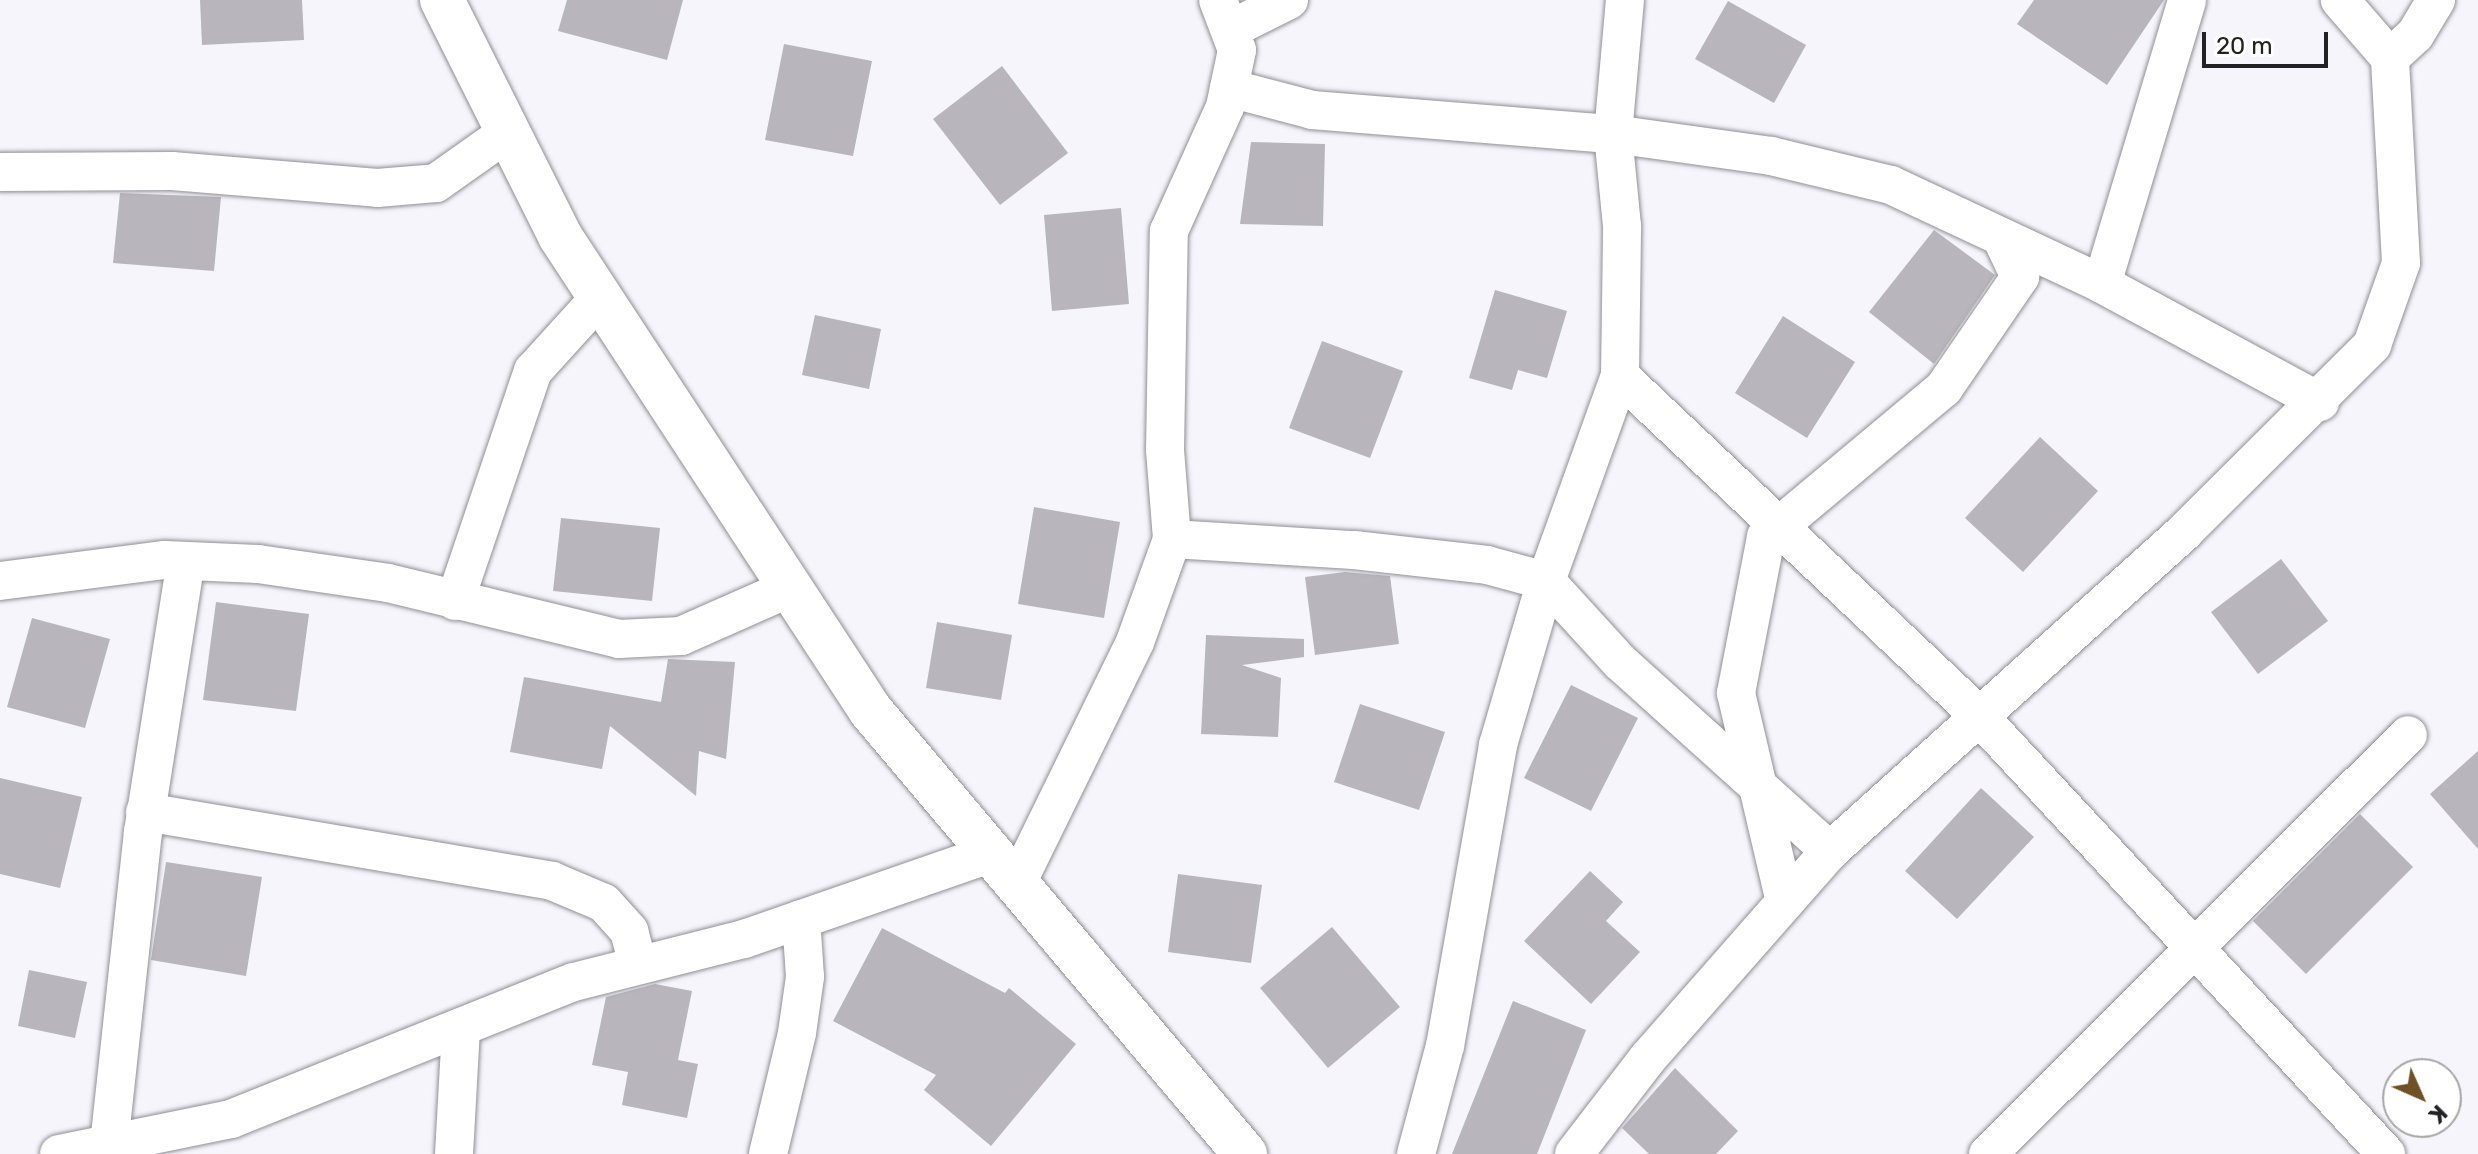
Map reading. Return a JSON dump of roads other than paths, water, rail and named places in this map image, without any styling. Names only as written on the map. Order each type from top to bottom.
[{"type":"street","points":[[442,0],[560,236],[871,711],[1245,1154]]},
{"type":"street","points":[[59,1154],[108,1149],[231,1119],[637,961],[1004,868],[1135,642],[1172,539],[1165,450],[1169,231],[1229,88],[1237,50],[1225,14],[1289,0]]},
{"type":"street","points":[[1416,1154],[1445,1046],[1498,745],[1546,581],[1620,376],[1622,226],[1613,134],[1625,0]]},
{"type":"street","points":[[2102,284],[2187,0]]},
{"type":"street","points":[[1574,1154],[1830,851],[2320,402],[2372,345],[2401,263],[2390,58],[2340,0]]},
{"type":"street","points":[[2390,58],[2415,35],[2436,0]]},
{"type":"street","points":[[1229,88],[1312,110],[1403,121],[1613,134],[1771,156],[1891,185],[2102,284],[2320,402]]},
{"type":"street","points":[[0,172],[172,171],[377,188],[436,183],[508,132]]},
{"type":"street","points":[[1785,902],[1736,693],[1766,537],[1944,388],[2020,277],[2002,239]]},
{"type":"street","points":[[455,601],[533,371],[600,297]]},
{"type":"street","points":[[1620,376],[1977,714],[2189,947],[2386,1154]]},
{"type":"street","points":[[1172,539],[1369,552],[1487,565],[1546,581],[1620,662],[1830,851]]},
{"type":"street","points":[[0,581],[186,561],[258,564],[635,639],[681,636],[790,588]]},
{"type":"street","points":[[108,1149],[145,812],[186,561]]},
{"type":"street","points":[[1988,1154],[2189,947],[2408,735]]},
{"type":"street","points":[[145,812],[552,881],[604,903],[629,931],[637,961]]},
{"type":"street","points":[[768,1154],[799,1019],[801,919]]},
{"type":"street","points":[[454,1154],[461,1027]]}]
